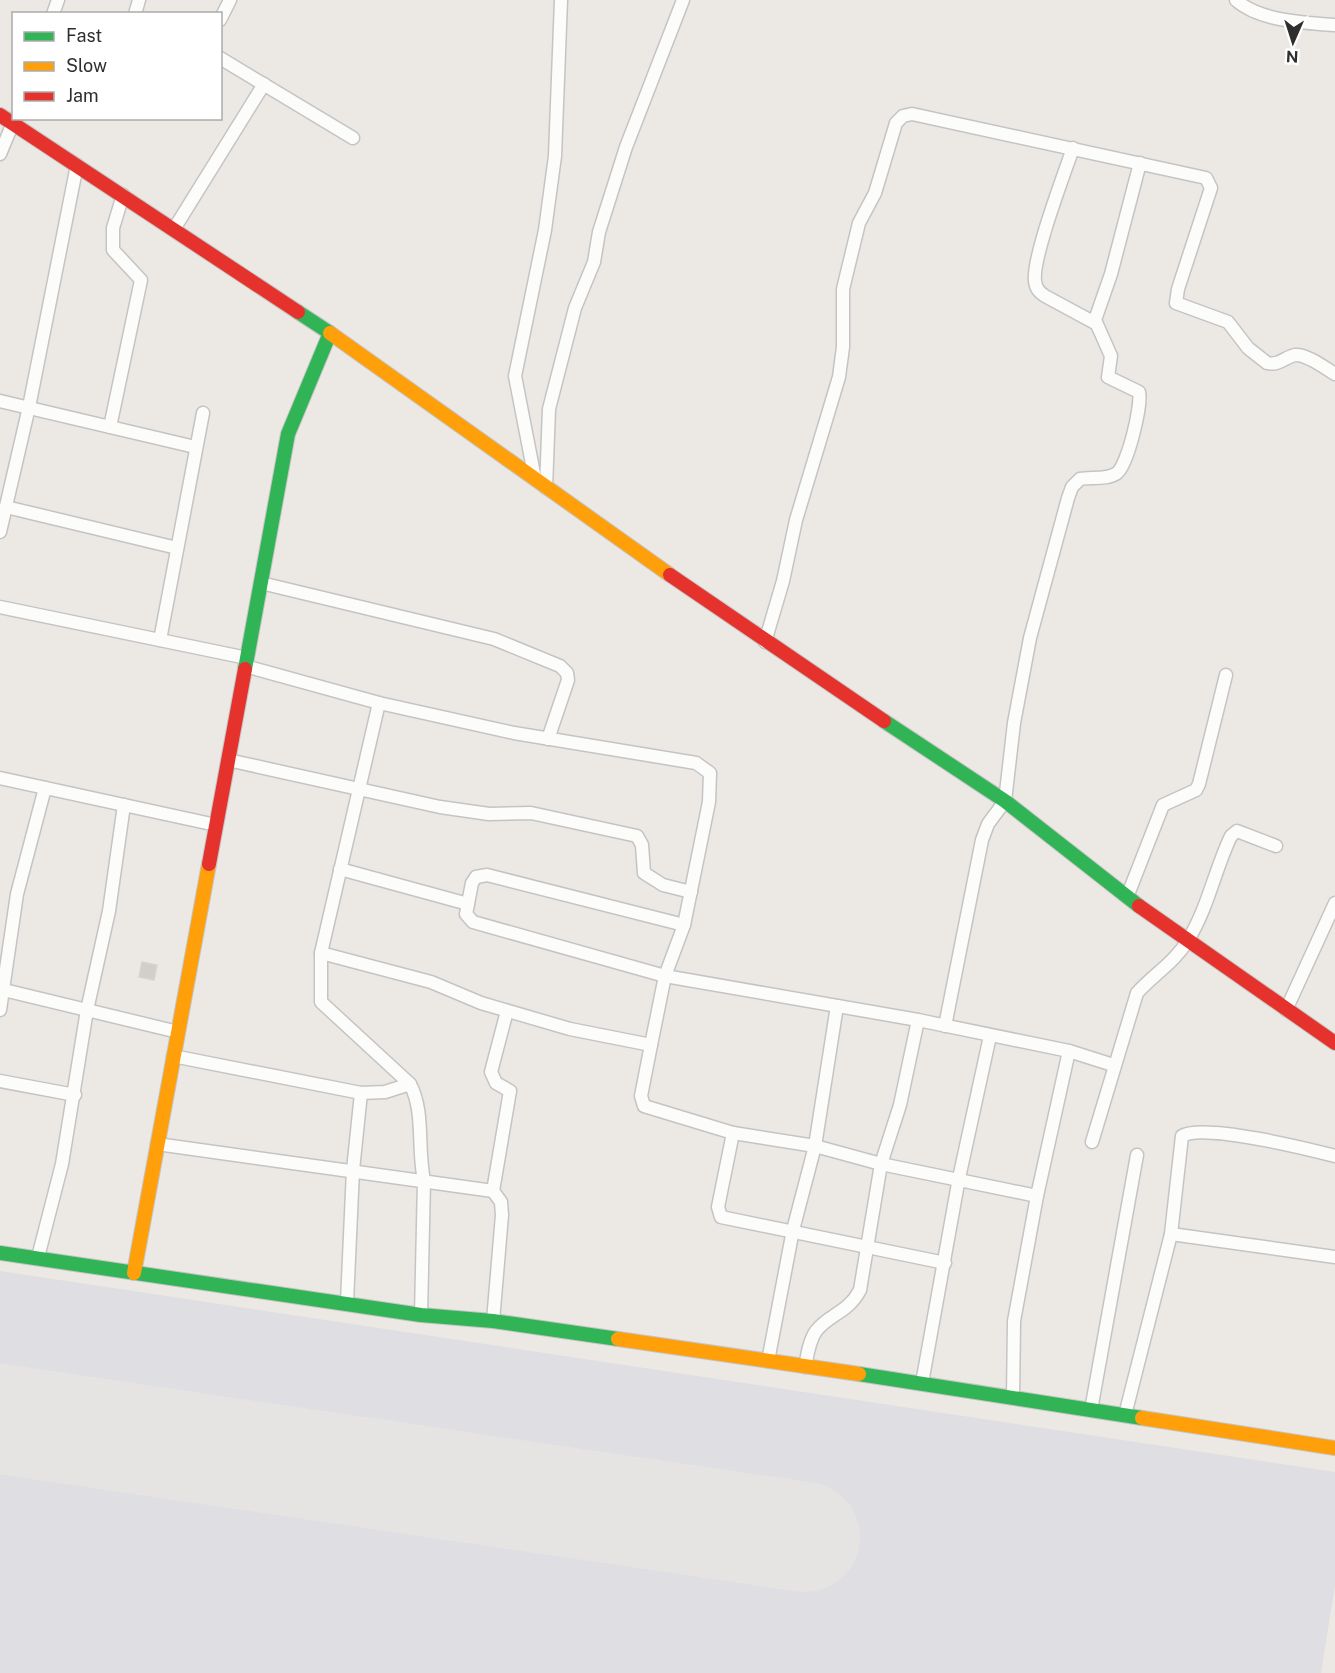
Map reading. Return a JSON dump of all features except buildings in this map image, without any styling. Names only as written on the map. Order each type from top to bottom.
[{"type":"street","points":[[222,16],[230,0]]},
{"type":"street","points":[[541,484],[515,376],[545,230],[555,156],[561,0]]},
{"type":"street","points":[[541,484],[549,409],[575,308],[594,262],[599,232],[626,147],[683,0]]},
{"type":"street","points":[[1236,0],[1255,12],[1335,25]]},
{"type":"street","points":[[222,59],[353,138]]},
{"type":"street","points":[[174,228],[264,84]]},
{"type":"street","points":[[765,642],[783,580],[796,520],[839,377],[843,347],[843,289],[856,234],[875,193],[898,120],[912,114],[1206,178],[1211,188],[1178,289],[1178,305],[1228,322],[1248,348],[1268,363],[1279,363],[1295,355],[1335,374]]},
{"type":"street","points":[[0,115],[14,122],[330,333],[765,642],[1005,801],[1127,897],[1335,1043]]},
{"type":"street","points":[[0,154],[14,122]]},
{"type":"street","points":[[945,1026],[982,840],[988,824],[1005,801],[1014,723],[1030,638],[1068,498],[1072,487],[1080,479],[1110,476],[1122,467],[1140,399],[1137,390],[1108,377],[1111,357],[1095,323],[1038,291],[1035,284],[1038,257],[1073,148]]},
{"type":"street","points":[[1095,323],[1111,274],[1140,162]]},
{"type":"street","points":[[0,532],[29,408],[77,165]]},
{"type":"street","points":[[110,427],[141,279],[113,250],[113,228],[123,195]]},
{"type":"street","points":[[134,1273],[288,434],[330,333]]},
{"type":"street","points":[[0,400],[195,447]]},
{"type":"street","points":[[160,640],[203,412]]},
{"type":"street","points":[[6,507],[177,548]]},
{"type":"street","points":[[261,583],[494,639],[560,666],[565,669],[568,680],[548,739]]},
{"type":"street","points":[[0,607],[160,640],[246,662],[379,703],[548,739],[696,763],[705,767],[711,778],[691,892],[684,925],[665,975],[641,1096],[644,1106],[733,1132],[815,1146],[881,1164],[959,1178],[1037,1196]]},
{"type":"street","points":[[1127,897],[1162,805],[1196,790],[1199,784],[1226,675]]},
{"type":"street","points":[[379,703],[321,953],[321,1002],[410,1084],[418,1098],[420,1161],[424,1180],[421,1315]]},
{"type":"street","points":[[228,760],[440,807],[489,814],[531,813],[637,836],[642,844],[644,873],[663,885],[691,892]]},
{"type":"street","points":[[0,778],[216,825]]},
{"type":"street","points":[[0,1010],[16,894],[45,789]]},
{"type":"street","points":[[38,1257],[62,1164],[87,1010],[109,911],[124,805]]},
{"type":"street","points":[[1092,1142],[1113,1065],[1137,993],[1145,983],[1156,978],[1188,940],[1223,853],[1234,832],[1245,832],[1276,846]]},
{"type":"street","points":[[340,869],[468,904]]},
{"type":"street","points":[[684,925],[487,875],[474,880],[466,915],[473,922],[665,975],[918,1020],[1069,1051],[1113,1065]]},
{"type":"street","points":[[1286,1010],[1335,903]]},
{"type":"street","points":[[321,953],[431,982],[481,1003],[570,1029],[651,1045]]},
{"type":"street","points":[[2,990],[178,1032]]},
{"type":"street","points":[[768,1361],[793,1230],[815,1146],[837,1006]]},
{"type":"street","points":[[493,1191],[510,1091],[496,1083],[491,1072],[507,1011]]},
{"type":"street","points":[[805,1367],[814,1333],[854,1303],[860,1290],[869,1247],[881,1164],[900,1105],[918,1020]]},
{"type":"street","points":[[922,1383],[959,1178],[990,1036]]},
{"type":"street","points":[[1013,1398],[1014,1321],[1037,1196],[1069,1051]]},
{"type":"street","points":[[173,1056],[362,1093],[385,1092],[410,1084]]},
{"type":"street","points":[[0,1081],[75,1095]]},
{"type":"street","points":[[347,1302],[353,1170],[362,1093]]},
{"type":"street","points":[[733,1132],[718,1207],[719,1214],[725,1219],[793,1230],[945,1263]]},
{"type":"street","points":[[1125,1415],[1171,1234],[1178,1151],[1185,1134],[1227,1135],[1278,1142],[1335,1156]]},
{"type":"street","points":[[157,1144],[493,1191],[501,1202],[502,1215],[494,1321]]},
{"type":"street","points":[[1091,1410],[1137,1155]]},
{"type":"street","points":[[1171,1234],[1335,1257]]},
{"type":"street","points":[[0,1253],[347,1302],[421,1315],[494,1321],[922,1383],[1335,1448]]},
{"type":"shaded area","points":[[0,1271],[1335,1472],[1335,1585],[1321,1673],[0,1673]]},
{"type":"runway","points":[[0,1419],[805,1537]]},
{"type":"traffic: fast","points":[[245,669],[288,434],[330,333],[298,312]]},
{"type":"traffic: fast","points":[[884,721],[1005,801],[1139,906]]},
{"type":"traffic: fast","points":[[0,1253],[421,1315],[493,1321],[618,1339]]},
{"type":"traffic: fast","points":[[859,1374],[1142,1418]]},
{"type":"traffic: slow","points":[[330,333],[670,575]]},
{"type":"traffic: slow","points":[[134,1273],[209,864]]},
{"type":"traffic: slow","points":[[618,1339],[859,1374]]},
{"type":"traffic: slow","points":[[1142,1418],[1335,1448]]},
{"type":"traffic: jam","points":[[0,115],[298,312]]},
{"type":"traffic: jam","points":[[670,575],[884,721]]},
{"type":"traffic: jam","points":[[209,864],[245,669]]},
{"type":"traffic: jam","points":[[1139,906],[1335,1043]]}]
